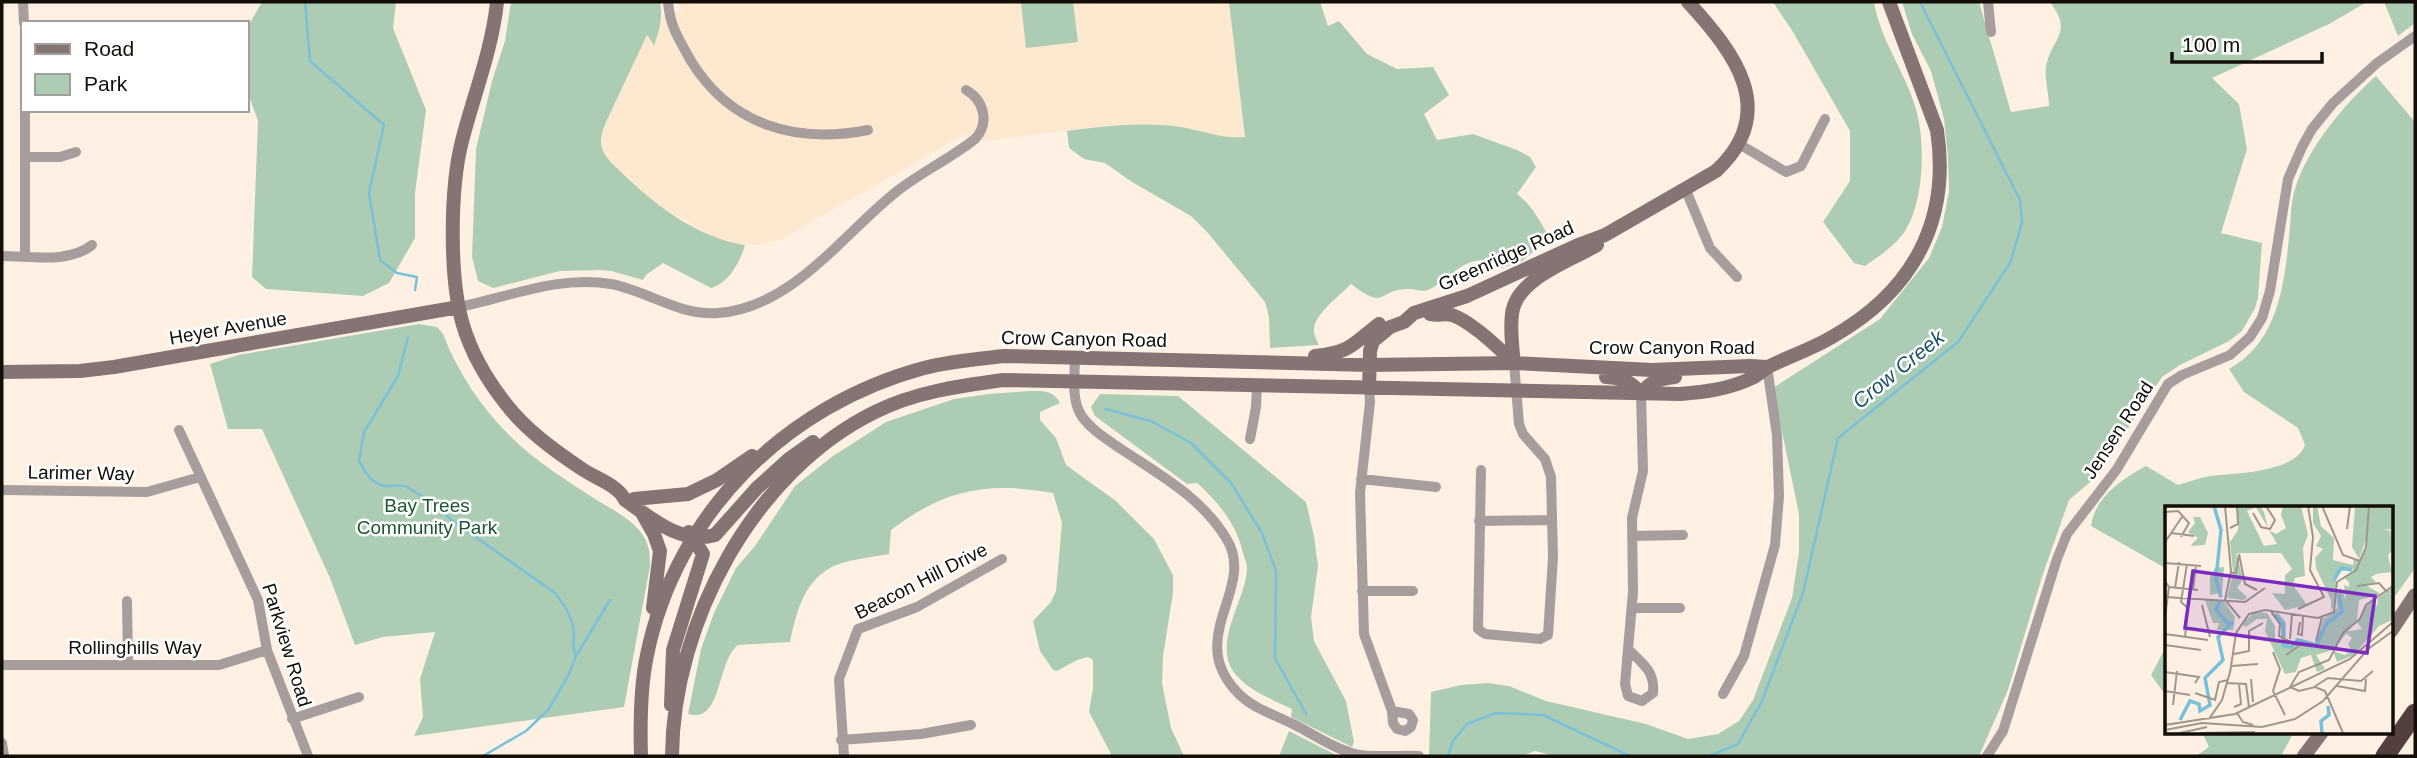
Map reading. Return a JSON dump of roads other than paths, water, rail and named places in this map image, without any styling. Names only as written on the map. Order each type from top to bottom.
[{"type":"highway","points":[[2385,756],[2415,713]]},
{"type":"main road","points":[[496,2],[489,51],[462,142],[457,169],[454,243],[459,307],[467,338],[480,367],[510,409],[537,436],[583,470],[632,502],[685,527],[703,554],[673,650],[670,693],[672,731]]},
{"type":"main road","name":"Greenridge Road","points":[[1369,388],[1370,351],[1379,334],[1419,312],[1467,296],[1577,245],[1605,235],[1716,171],[1730,158],[1740,144],[1748,120],[1744,85],[1734,60],[1711,27],[1688,2]]},
{"type":"main road","name":"Crow Canyon Road","points":[[672,756],[672,731],[691,643],[713,586],[749,523],[806,458],[843,430],[893,404],[947,388],[1003,380],[1640,394],[1708,392],[1731,387],[1754,377],[1768,367],[1834,336],[1883,302],[1907,275],[1930,232],[1940,172],[1937,130],[1889,2]]},
{"type":"main road","name":"Greenridge Road","points":[[1514,363],[1512,312],[1523,289],[1597,245],[1605,235]]},
{"type":"main road","name":"Heyer Avenue","points":[[2,372],[114,368],[459,307]]},
{"type":"main road","points":[[1277,362],[1349,349],[1378,324],[1419,312],[1436,316],[1447,314],[1459,318],[1514,363]]},
{"type":"main road","name":"Crow Canyon Road","points":[[641,756],[641,712],[647,656],[664,595],[693,537],[732,484],[771,445],[845,396],[895,376],[926,367],[1003,356],[1369,365],[1514,363],[1652,370],[1768,367]]},
{"type":"main road","points":[[1582,366],[1594,376],[1622,378],[1633,383],[1640,394],[1654,380],[1725,368]]},
{"type":"main road","points":[[693,537],[715,535],[757,488],[789,459],[820,437],[843,430]]},
{"type":"main road","points":[[632,502],[688,494],[716,480],[743,460],[771,445]]},
{"type":"main road","points":[[632,502],[654,534],[660,551],[647,656]]},
{"type":"main road","points":[[2392,630],[2415,595]]},
{"type":"main road","points":[[2304,756],[2320,734]]},
{"type":"street","points":[[23,2],[24,21]]},
{"type":"street","points":[[668,2],[670,22],[698,71],[713,90],[737,110],[768,125],[798,133],[831,136],[868,130]]},
{"type":"street","points":[[1988,2],[1991,32]]},
{"type":"street","name":"Jensen Road","points":[[1987,756],[2003,730],[2067,534],[2117,469],[2168,384],[2182,375],[2230,355],[2250,337],[2262,318],[2270,291],[2288,179],[2302,147],[2312,129],[2333,103],[2377,63],[2415,36]]},
{"type":"street","points":[[459,307],[552,285],[581,282],[623,287],[693,312],[719,313],[769,298],[801,276],[898,190],[975,139],[983,127],[983,108],[978,99],[966,90]]},
{"type":"street","points":[[25,112],[25,256]]},
{"type":"street","points":[[1740,144],[1786,172],[1794,171],[1801,166],[1825,119]]},
{"type":"street","points":[[26,157],[60,157],[76,152]]},
{"type":"street","points":[[1685,188],[1710,248],[1737,277]]},
{"type":"street","points":[[2,256],[70,257],[92,245]]},
{"type":"street","points":[[1075,358],[1076,402],[1081,415],[1113,443],[1196,501],[1227,539],[1235,564],[1234,576],[1217,631],[1216,646],[1225,676],[1240,696],[1356,755],[1419,756]]},
{"type":"street","points":[[1481,470],[1478,629],[1485,634],[1540,639],[1549,635],[1553,558],[1549,467],[1540,452],[1523,434],[1519,424],[1514,363]]},
{"type":"street","points":[[1723,694],[1744,656],[1775,545],[1779,496],[1777,435],[1768,367]]},
{"type":"street","points":[[1250,439],[1256,407],[1256,385]]},
{"type":"street","points":[[1369,388],[1370,402],[1361,479],[1364,634],[1392,711]]},
{"type":"street","points":[[1629,650],[1634,502],[1643,471],[1643,408],[1640,394]]},
{"type":"street","name":"Parkview Road","points":[[179,430],[258,600],[267,650],[305,755]]},
{"type":"street","name":"Larimer Way","points":[[2,490],[147,492],[200,477]]},
{"type":"street","points":[[1361,479],[1436,487]]},
{"type":"street","points":[[1479,521],[1552,520]]},
{"type":"street","points":[[1632,536],[1683,535]]},
{"type":"street","name":"Beacon Hill Drive","points":[[844,756],[839,679],[858,629],[917,607],[1002,559]]},
{"type":"street","points":[[1362,591],[1413,592]]},
{"type":"street","points":[[127,601],[128,664]]},
{"type":"street","points":[[1632,608],[1681,608]]},
{"type":"street","name":"Rollinghills Way","points":[[2,665],[219,665],[267,650]]},
{"type":"street","points":[[292,719],[359,697]]},
{"type":"street","points":[[841,740],[921,734],[971,725]]},
{"type":"street","points":[[2,743],[4,756]]},
{"type":"waterway","points":[[305,2],[310,61],[384,125],[369,193],[380,260],[397,273],[417,277],[415,290]]},
{"type":"waterway","name":"Crow Creek","points":[[1709,756],[1738,744],[1762,701],[1803,593],[1838,438],[1958,342],[2010,263],[2022,223],[2020,200],[1920,2]]},
{"type":"waterway","points":[[408,337],[398,376],[364,432],[359,461],[373,481],[387,486],[402,485],[414,491],[555,593],[572,623],[576,656]]},
{"type":"waterway","name":"Crow Creek","points":[[1105,409],[1151,421],[1191,443],[1231,483],[1262,533],[1276,571],[1275,658],[1306,714]]},
{"type":"waterway","name":"Crow Creek","points":[[483,756],[526,731],[548,710],[568,676],[576,656],[610,600]]},
{"type":"waterway","name":"Crow Creek","points":[[1448,756],[1453,741],[1467,724],[1496,713],[1543,715],[1630,756]]},
{"type":"park label","name":"Bay Trees Community Park","points":[[427,516]]}]
